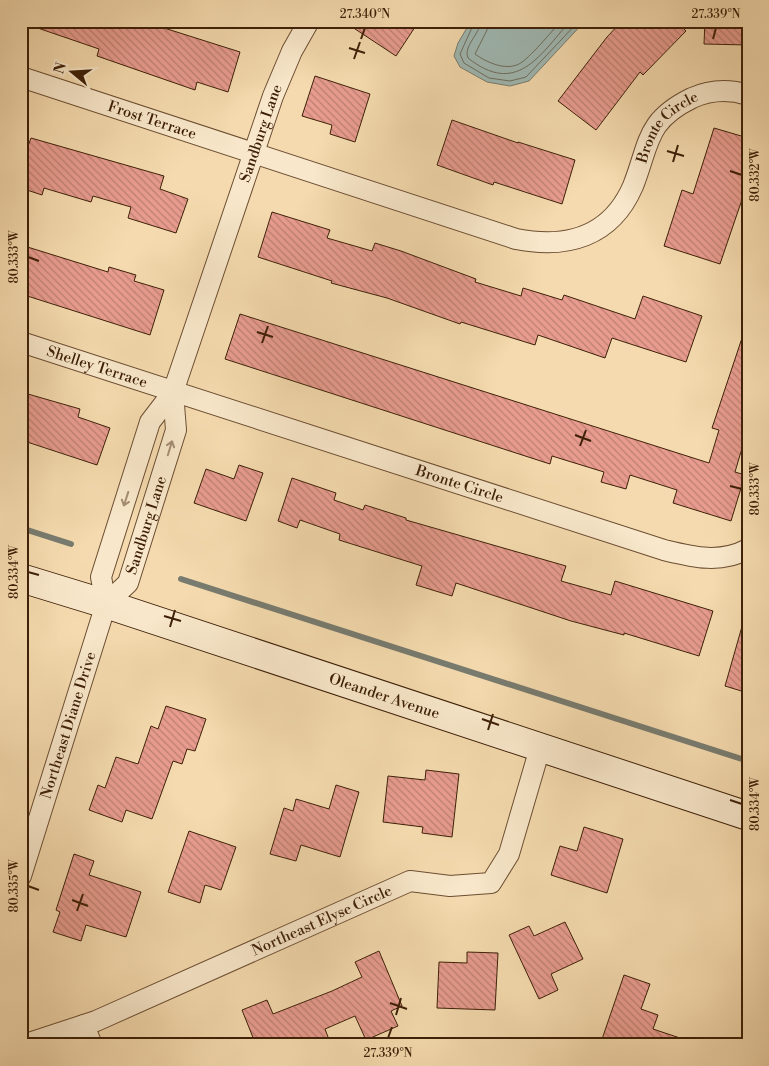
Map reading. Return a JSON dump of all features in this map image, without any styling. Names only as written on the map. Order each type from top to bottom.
[{"type":"street","name":"Sandburg Lane","points":[[106,604],[101,577],[150,422],[173,392],[280,78],[292,51],[309,21]]},
{"type":"street","name":"Frost Terrace","points":[[21,77],[254,154]]},
{"type":"street","name":"Bronte Circle","points":[[254,154],[516,239],[550,244],[579,239],[609,222],[620,208],[632,186],[646,143],[656,125],[670,110],[703,93],[725,91],[748,95]]},
{"type":"street","name":"Shelley Terrace","points":[[21,342],[173,392]]},
{"type":"street","name":"Sandburg Lane","points":[[106,604],[128,583],[131,574],[176,430],[173,392]]},
{"type":"street","name":"Bronte Circle","points":[[173,392],[664,550],[696,558],[724,558],[748,549]]},
{"type":"street","name":"Oleander Avenue","points":[[21,578],[106,604],[748,816]]},
{"type":"street","name":"Northeast Diane Drive","points":[[21,876],[106,604]]},
{"type":"street","name":"Northeast Elyse Circle","points":[[23,1045],[84,1025],[410,881],[450,886],[491,884],[509,854],[540,748]]},
{"type":"street","points":[[84,1025],[92,1045]]},
{"type":"water","points":[[471,21],[585,21],[529,81],[510,86],[487,82],[460,67],[454,56],[458,43]]},
{"type":"building","points":[[26,21],[142,21],[240,52],[228,92],[197,82],[195,90],[97,56],[99,49],[26,24]]},
{"type":"building","points":[[343,21],[419,21],[396,56]]},
{"type":"building","points":[[622,21],[676,21],[686,31],[643,75],[640,72],[596,130],[558,101],[607,37]]},
{"type":"building","points":[[705,21],[748,21],[748,45],[704,44]]},
{"type":"building","points":[[315,76],[370,94],[355,142],[330,134],[332,125],[302,116]]},
{"type":"building","points":[[452,120],[575,160],[562,204],[494,182],[493,185],[437,165]]},
{"type":"building","points":[[714,128],[748,138],[748,182],[720,264],[664,246],[682,190],[693,194]]},
{"type":"building","points":[[31,138],[164,176],[160,189],[188,199],[176,233],[128,218],[131,207],[93,196],[91,202],[44,188],[42,195],[21,188],[21,144],[28,146]]},
{"type":"building","points":[[272,212],[330,230],[327,238],[372,251],[375,243],[476,279],[475,282],[521,296],[523,288],[562,300],[564,295],[635,319],[643,296],[702,316],[686,362],[612,338],[605,358],[538,335],[535,345],[461,322],[460,324],[387,298],[331,283],[332,281],[258,257]]},
{"type":"building","points":[[21,245],[108,272],[109,267],[136,275],[134,281],[164,290],[150,335],[21,294]]},
{"type":"building","points":[[240,314],[709,463],[719,430],[712,428],[744,332],[748,333],[748,439],[745,438],[735,472],[745,475],[731,521],[673,503],[677,490],[630,475],[626,489],[601,482],[604,472],[552,456],[550,464],[225,359]]},
{"type":"building","points":[[21,392],[80,409],[78,417],[110,428],[97,465],[21,440]]},
{"type":"building","points":[[239,465],[263,473],[246,521],[194,503],[206,469],[234,479]]},
{"type":"building","points":[[292,478],[336,493],[334,500],[363,510],[365,505],[406,518],[406,520],[566,566],[561,581],[611,595],[615,581],[713,611],[699,656],[624,633],[624,635],[571,621],[456,583],[452,596],[416,585],[422,566],[339,540],[340,534],[300,520],[297,528],[278,521]]},
{"type":"building","points":[[743,623],[748,624],[748,693],[725,686]]},
{"type":"building","points":[[166,706],[206,719],[195,751],[187,749],[182,764],[173,761],[152,819],[126,810],[122,822],[89,810],[98,785],[105,788],[116,757],[138,764],[151,726],[158,729]]},
{"type":"building","points":[[426,770],[459,774],[452,837],[422,833],[423,827],[383,822],[388,776],[425,780]]},
{"type":"building","points":[[336,785],[359,792],[340,857],[301,845],[296,861],[270,854],[284,808],[293,811],[296,799],[329,809]]},
{"type":"building","points":[[584,827],[623,839],[607,893],[551,875],[560,846],[577,851]]},
{"type":"building","points":[[189,831],[236,847],[221,890],[205,885],[200,903],[168,892]]},
{"type":"building","points":[[74,854],[94,861],[89,875],[141,892],[126,937],[86,925],[81,941],[53,932],[60,912],[56,910]]},
{"type":"building","points":[[565,922],[583,959],[551,974],[558,990],[539,999],[509,935],[529,926],[534,936]]},
{"type":"building","points":[[379,951],[402,1006],[391,1011],[398,1026],[366,1040],[355,1016],[325,1029],[331,1045],[256,1045],[242,1010],[267,1000],[273,1014],[332,991],[362,977],[355,962]]},
{"type":"building","points":[[467,952],[498,953],[495,1010],[437,1008],[439,962],[467,963]]},
{"type":"building","points":[[624,975],[650,984],[641,1009],[658,1015],[653,1029],[692,1042],[692,1045],[600,1045]]},
{"type":"waterway","points":[[21,528],[71,544]]},
{"type":"waterway","points":[[181,579],[748,761]]}]
